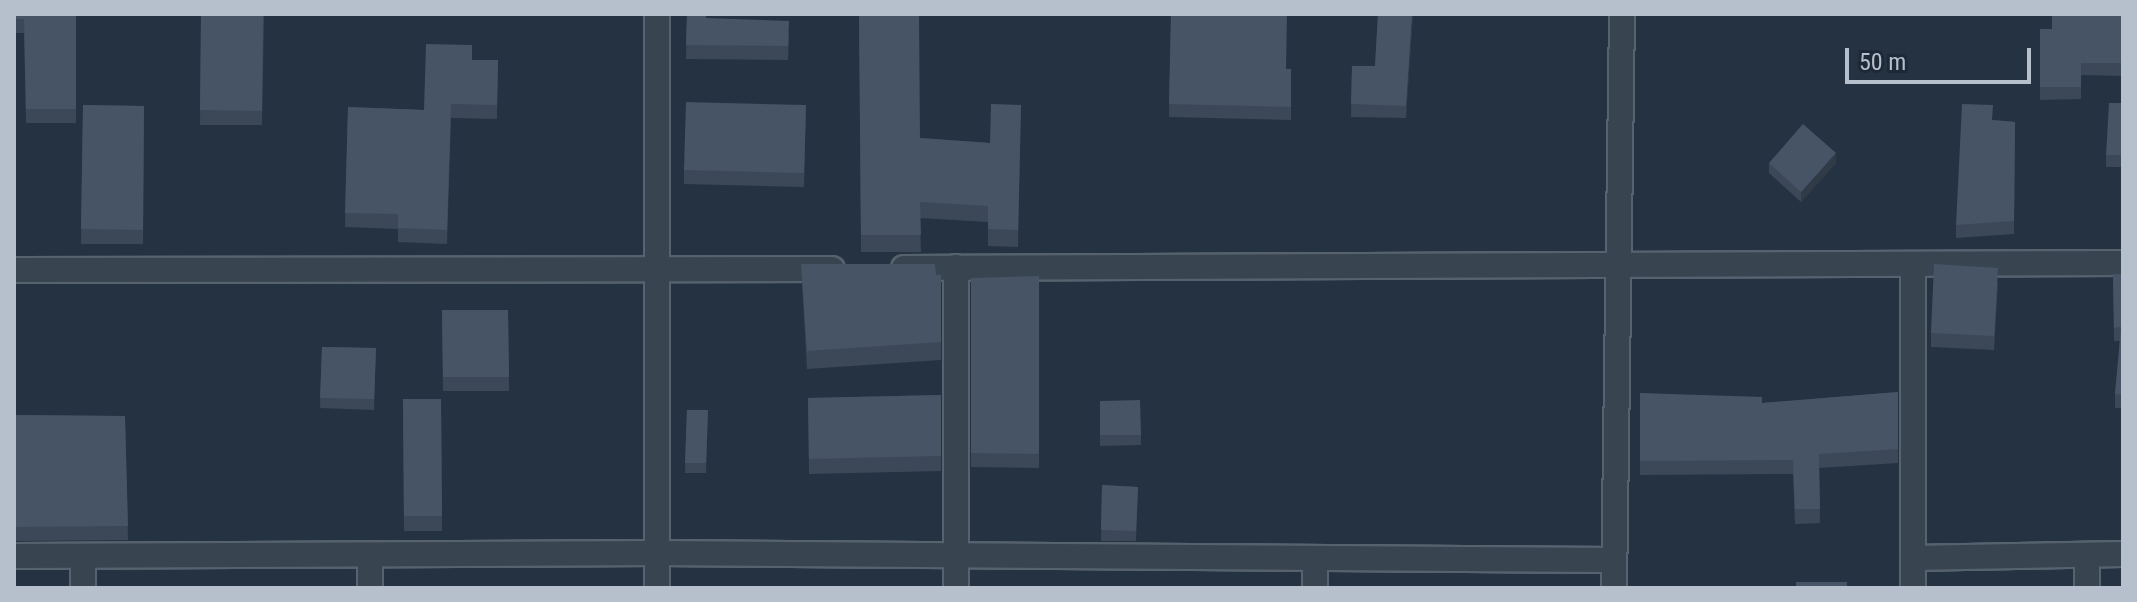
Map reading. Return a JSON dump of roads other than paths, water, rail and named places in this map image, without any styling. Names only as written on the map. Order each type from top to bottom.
[{"type":"street","points":[[657,14],[657,588]]},
{"type":"street","points":[[1614,588],[1622,14]]},
{"type":"street","points":[[14,270],[657,271],[2123,263]]},
{"type":"street","points":[[1913,264],[1913,588]]},
{"type":"street","points":[[956,267],[956,588]]},
{"type":"street","points":[[14,556],[657,553],[1613,560]]},
{"type":"street","points":[[1913,558],[2123,554]]},
{"type":"street","points":[[370,555],[370,588]]},
{"type":"street","points":[[2087,555],[2087,588]]},
{"type":"street","points":[[83,556],[83,588]]},
{"type":"street","points":[[1315,558],[1315,588]]}]
